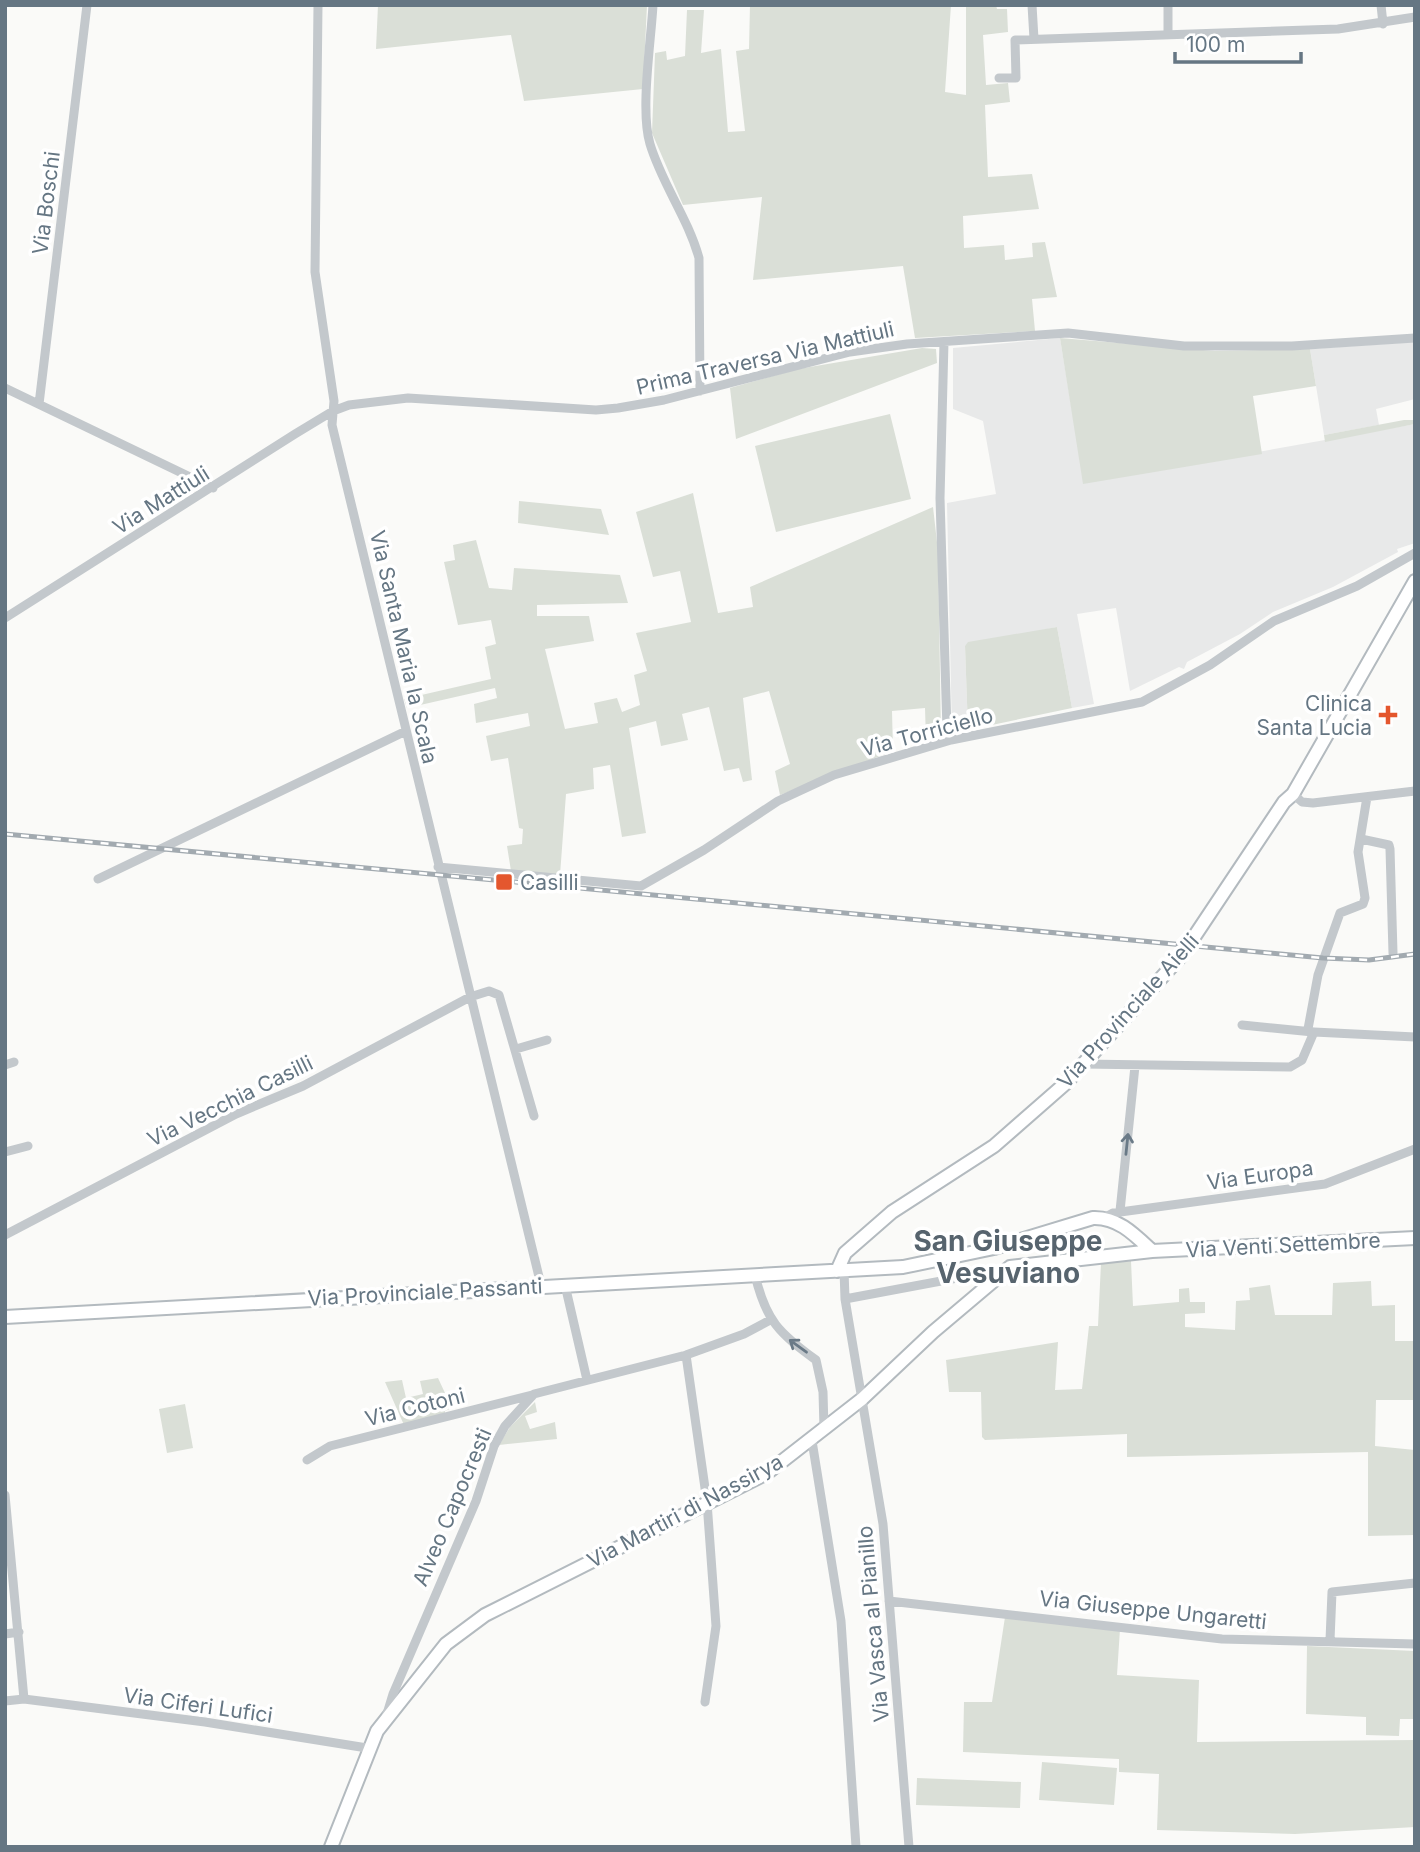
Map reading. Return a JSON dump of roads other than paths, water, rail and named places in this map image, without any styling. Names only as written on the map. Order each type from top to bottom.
[{"type":"street","name":"Via Boschi","points":[[39,404],[87,5]]},
{"type":"street","name":"Via Santa Maria la Scala","points":[[318,5],[315,272],[333,411],[332,425],[541,1285]]},
{"type":"street","points":[[653,5],[647,114],[650,143],[693,238],[699,258],[700,391]]},
{"type":"street","points":[[1032,5],[1034,39]]},
{"type":"street","points":[[1168,5],[1168,34]]},
{"type":"street","points":[[1381,5],[1383,24]]},
{"type":"street","points":[[999,78],[1016,78],[1014,40],[1275,32],[1383,24],[1415,17]]},
{"type":"street","name":"Prima Traversa Via Mattiuli","points":[[333,411],[349,405],[408,398],[610,409],[700,391],[850,352],[1068,332],[1184,346],[1292,346],[1415,338]]},
{"type":"street","name":"Via Torriciello","points":[[944,342],[940,498],[947,730]]},
{"type":"street","points":[[5,388],[213,488]]},
{"type":"street","name":"Via Mattiuli","points":[[5,618],[333,411]]},
{"type":"street","name":"Via Torriciello","points":[[438,867],[641,886],[705,850],[778,801],[834,775],[951,740],[1142,702],[1210,665],[1274,621],[1357,586],[1415,553]]},
{"type":"street","name":"Via Provinciale Aielli","points":[[841,1270],[845,1253],[892,1212],[994,1146],[1066,1083],[1182,955],[1284,802],[1293,794],[1415,581]]},
{"type":"street","points":[[98,879],[406,731]]},
{"type":"street","points":[[1293,794],[1302,802],[1415,791]]},
{"type":"street","points":[[1083,1063],[1290,1067],[1302,1060],[1311,1030],[1318,975],[1340,913],[1363,904],[1365,898],[1359,852],[1367,797]]},
{"type":"street","points":[[1361,839],[1389,845],[1391,849],[1393,953]]},
{"type":"street","points":[[470,997],[489,991],[499,995],[534,1116]]},
{"type":"street","name":"Via Vecchia Casilli","points":[[5,1235],[236,1114],[303,1086],[470,997]]},
{"type":"street","points":[[1242,1025],[1415,1037]]},
{"type":"street","points":[[516,1049],[547,1040]]},
{"type":"street","points":[[1120,1211],[1135,1066]]},
{"type":"street","points":[[5,1152],[28,1146]]},
{"type":"street","name":"Via Europa","points":[[1106,1217],[1120,1211],[1325,1184],[1415,1149]]},
{"type":"street","points":[[1106,1217],[1135,1235],[1152,1251]]},
{"type":"street","name":"Via Provinciale Passanti","points":[[5,1317],[841,1270],[933,1262],[995,1248],[1067,1224],[1106,1217]]},
{"type":"street","name":"Via Venti Settembre","points":[[1152,1251],[1415,1238]]},
{"type":"street","name":"Via Martiri di Nassirya","points":[[331,1847],[367,1748],[386,1717],[446,1644],[485,1615],[767,1473],[812,1441],[862,1399],[1000,1273],[1015,1265],[1152,1251]]},
{"type":"street","name":"Via Vasca al Pianillo","points":[[841,1270],[883,1524],[909,1847]]},
{"type":"street","points":[[845,1299],[989,1272],[1000,1273]]},
{"type":"street","points":[[755,1275],[772,1319],[783,1336],[816,1360],[823,1392],[824,1429]]},
{"type":"street","points":[[565,1285],[587,1380]]},
{"type":"street","points":[[534,1394],[686,1355],[744,1334],[772,1319]]},
{"type":"street","points":[[686,1355],[707,1502],[716,1626],[705,1702]]},
{"type":"street","name":"Via Cotoni","points":[[307,1460],[330,1446],[534,1394]]},
{"type":"street","name":"Alveo Capocresti","points":[[386,1717],[393,1693],[476,1501],[494,1446],[505,1426],[534,1394]]},
{"type":"street","points":[[812,1441],[841,1621],[856,1847]]},
{"type":"street","points":[[5,1495],[24,1699]]},
{"type":"street","points":[[1330,1640],[1332,1592],[1415,1583]]},
{"type":"street","name":"Via Giuseppe Ungaretti","points":[[889,1601],[1222,1639],[1415,1644]]},
{"type":"street","points":[[5,1634],[19,1632]]},
{"type":"street","name":"Via Ciferi Lufici","points":[[5,1700],[24,1699],[205,1722],[367,1748]]},
{"type":"railway","points":[[5,834],[1323,958],[1369,960],[1415,954]]},
{"type":"place","name":"Clinica Santa Lucia","points":[[1388,715]]},
{"type":"place","name":"Casilli","points":[[504,882]]},
{"type":"district","name":"San Giuseppe Vesuviano","points":[[1008,1257]]}]
